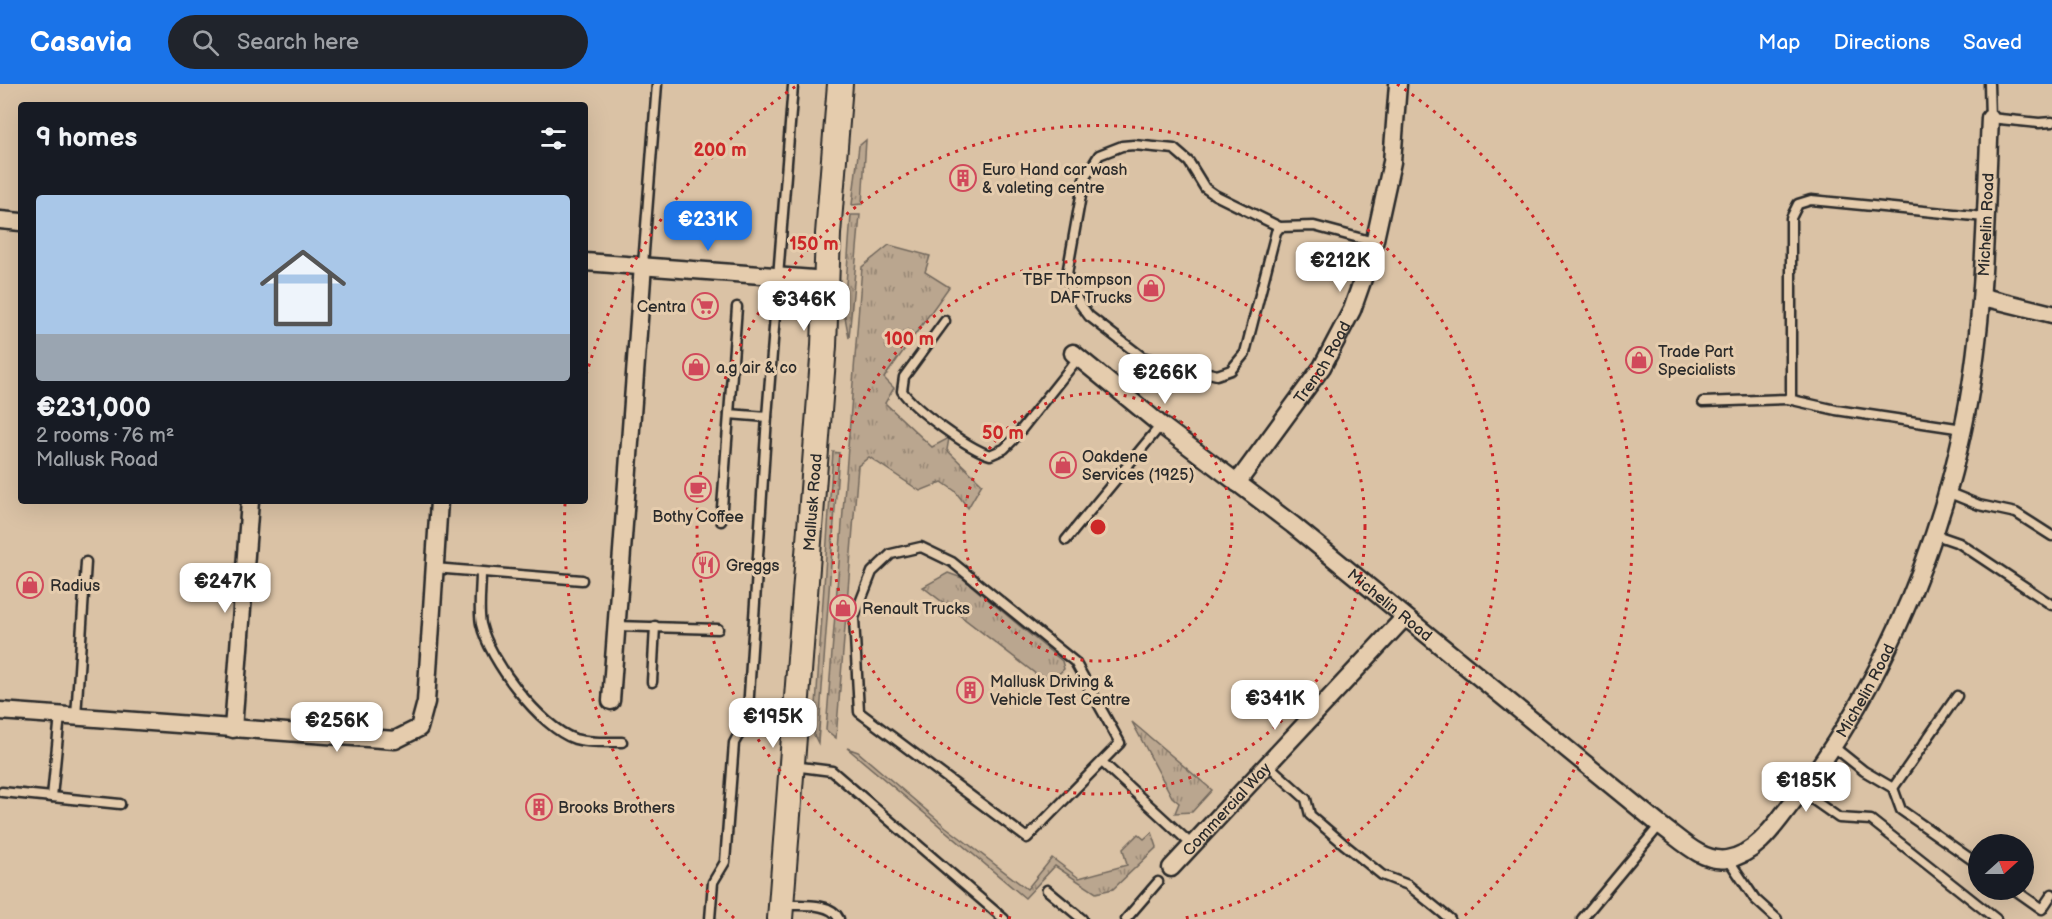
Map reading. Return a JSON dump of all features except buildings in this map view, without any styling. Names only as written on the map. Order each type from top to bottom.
[{"type":"main road","name":"Mallusk Road","points":[[780,912],[796,726],[840,84]]},
{"type":"street","name":"Trench Road","points":[[1237,483],[1322,367],[1352,310],[1374,242],[1392,162],[1398,84]]},
{"type":"street","name":"Michelin Road","points":[[1076,355],[1660,825],[1708,859],[1728,859],[1757,845],[1802,792],[1834,747],[1888,646],[1933,534],[1947,492],[1963,429],[1983,297],[1990,118]]},
{"type":"street","points":[[0,220],[18,222]]},
{"type":"street","points":[[588,262],[827,280]]},
{"type":"street","points":[[611,701],[643,265]]},
{"type":"street","points":[[1983,297],[2052,314]]},
{"type":"street","points":[[233,729],[250,504]]},
{"type":"street","points":[[0,711],[396,740],[419,728],[426,702],[439,504]]},
{"type":"street","name":"Commercial Way","points":[[1171,868],[1405,618]]},
{"type":"lane","points":[[643,265],[657,84]]},
{"type":"lane","points":[[1989,84],[1990,118],[2039,123],[2052,122]]},
{"type":"lane","points":[[747,726],[777,275],[793,86]]},
{"type":"lane","points":[[1280,227],[1276,232],[1245,353],[1231,370],[1217,375],[1142,357],[1089,316],[1078,304],[1068,282],[1067,274],[1084,179],[1099,156],[1122,146],[1174,149],[1189,162],[1205,188],[1280,227],[1314,226],[1374,242]]},
{"type":"lane","points":[[1788,399],[1793,389],[1791,218],[1798,204],[1810,200],[1985,217]]},
{"type":"lane","points":[[721,521],[738,307]]},
{"type":"lane","points":[[945,321],[904,377],[902,391],[918,408],[977,451],[990,455],[1004,449],[1012,440],[1076,355]]},
{"type":"lane","points":[[1702,402],[1788,399],[1836,410],[1963,429]]},
{"type":"lane","points":[[729,414],[767,417]]},
{"type":"lane","points":[[1066,540],[1161,425]]},
{"type":"lane","points":[[1947,492],[1979,505],[2016,513],[2052,536]]},
{"type":"lane","points":[[1933,534],[1959,543],[2052,605]]},
{"type":"lane","points":[[921,547],[952,562],[1075,662],[1120,742],[1102,762],[1027,838],[860,712],[854,618],[872,572],[891,554],[921,547]]},
{"type":"lane","points":[[52,797],[68,716],[86,562]]},
{"type":"lane","points":[[434,568],[582,580]]},
{"type":"lane","points":[[481,573],[481,623],[490,649],[515,688],[560,733],[578,740],[621,742]]},
{"type":"lane","points":[[616,626],[718,629]]},
{"type":"lane","points":[[652,682],[655,626]]},
{"type":"lane","points":[[1893,788],[1957,696]]},
{"type":"lane","points":[[710,919],[713,882],[725,862],[734,743],[739,732],[747,726],[760,723],[796,726]]},
{"type":"lane","points":[[1834,747],[1864,771],[1893,788],[1901,810],[1968,857]]},
{"type":"lane","points":[[1102,762],[1192,844]]},
{"type":"lane","points":[[1267,764],[1306,799],[1310,815],[1345,845],[1382,875],[1408,885],[1450,919]]},
{"type":"lane","points":[[792,766],[832,771],[1004,919]]},
{"type":"lane","points":[[2,792],[120,804]]},
{"type":"lane","points":[[1802,792],[1839,818],[1871,820],[1996,919]]},
{"type":"lane","points":[[1582,919],[1660,825]]},
{"type":"lane","points":[[1728,859],[1755,899],[1777,919]]},
{"type":"lane","points":[[1126,919],[1158,882]]},
{"type":"lane","points":[[1047,890],[1083,919]]},
{"type":"lane","points":[[2029,900],[2042,909],[2052,894]]},
{"type":"lane","points":[[780,912],[819,906],[831,910],[839,919]]},
{"type":"green space","points":[[866,140],[862,204],[852,205],[859,146]]},
{"type":"green space","points":[[851,215],[860,215],[849,338],[844,312]]},
{"type":"green space","points":[[889,245],[930,256],[925,272],[949,287],[884,378],[894,388],[885,403],[932,447],[949,438],[947,450],[982,484],[968,508],[955,491],[942,482],[920,491],[869,457],[858,466],[836,738],[826,730],[862,267]]},
{"type":"green space","points":[[833,452],[839,453],[818,743],[814,735]]},
{"type":"green space","points":[[948,573],[962,578],[1062,661],[1064,669],[1053,679],[1036,674],[923,587]]},
{"type":"green space","points":[[1132,722],[1212,790],[1192,812],[1175,813],[1179,803],[1172,797]]},
{"type":"green space","points":[[847,748],[858,752],[946,827],[1027,889],[1052,858],[1079,878],[1127,865],[1123,849],[1138,834],[1144,839],[1152,832],[1157,847],[1113,889],[1096,893],[1055,866],[1025,898]]},
{"type":"place","name":"Euro Hand car wash & valeting centre","points":[[963,178]]},
{"type":"place","name":"TBF Thompson DAF Trucks","points":[[1151,288]]},
{"type":"place","name":"Centra","points":[[705,306]]},
{"type":"place","name":"Trade Part Specialists","points":[[1639,360]]},
{"type":"place","name":"a.g air & co","points":[[696,367]]},
{"type":"place","name":"Oakdene Services (1925)","points":[[1063,465]]},
{"type":"place","name":"Bothy Coffee","points":[[698,489]]},
{"type":"place","name":"Greggs","points":[[706,565]]},
{"type":"place","name":"Radius","points":[[30,585]]},
{"type":"place","name":"Renault Trucks","points":[[843,608]]},
{"type":"place","name":"Mallusk Driving & Vehicle Test Centre","points":[[970,690]]},
{"type":"place","name":"Brooks Brothers","points":[[539,807]]}]
